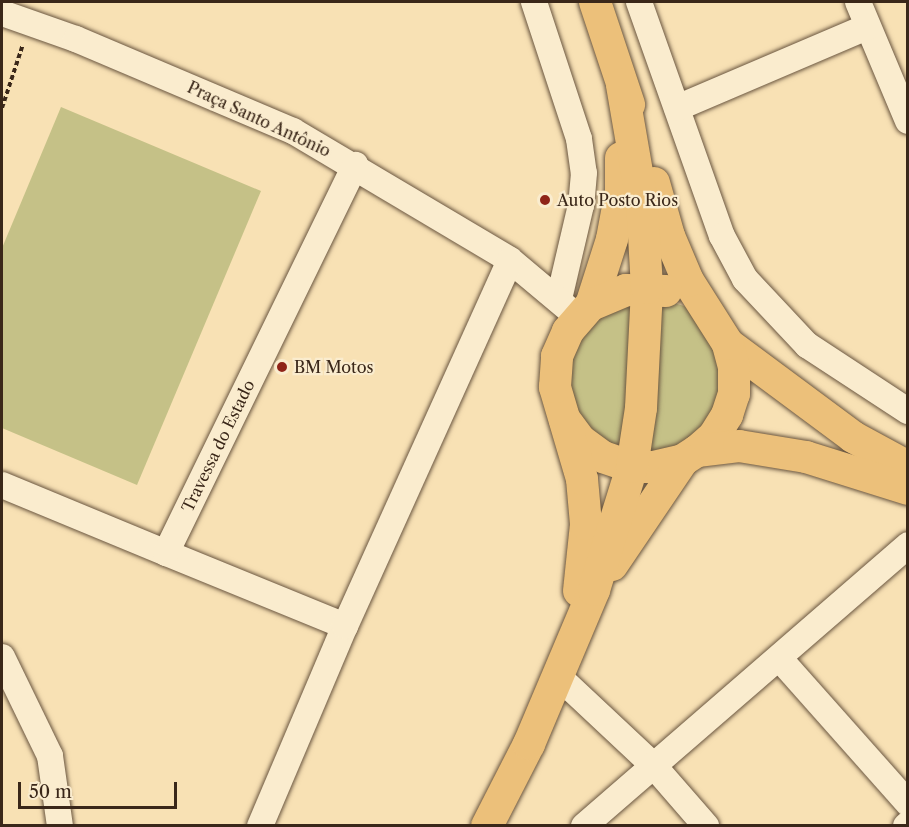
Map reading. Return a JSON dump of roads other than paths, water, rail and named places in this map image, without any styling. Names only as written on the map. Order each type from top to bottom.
[{"type":"main road","points":[[594,590],[690,455],[714,436],[734,394],[734,367],[720,331],[688,281],[669,236],[648,155],[595,2]]},
{"type":"main road","points":[[563,666],[586,524],[582,479],[555,387],[557,356],[576,308],[612,239],[621,191],[622,85]]},
{"type":"main road","points":[[487,825],[563,666],[594,590],[632,467],[641,408],[647,288],[642,201],[622,85]]},
{"type":"main road","points":[[576,308],[626,290],[647,288],[689,300],[720,331],[853,437],[908,467]]},
{"type":"main road","points":[[565,420],[580,441],[603,457],[632,467],[653,467],[690,455],[739,446],[806,457],[908,489]]},
{"type":"street","points":[[534,2],[579,139],[584,173],[576,308]]},
{"type":"street","points":[[639,2],[722,237],[745,279],[807,345],[908,411]]},
{"type":"street","points":[[858,2],[908,122]]},
{"type":"street","name":"Praça Santo Antônio","points":[[2,13],[218,98],[292,131],[355,165],[510,260],[576,308]]},
{"type":"street","points":[[677,108],[867,27]]},
{"type":"street","name":"Travessa do Estado","points":[[166,553],[355,165]]},
{"type":"street","points":[[260,825],[345,626],[510,260]]},
{"type":"street","points":[[2,485],[345,626]]},
{"type":"street","points":[[584,825],[780,659],[908,544]]},
{"type":"street","points":[[2,657],[50,756],[60,825]]},
{"type":"street","points":[[780,659],[908,803]]},
{"type":"street","points":[[563,666],[706,825]]},
{"type":"place","name":"Auto Posto Rios","points":[[545,200]]},
{"type":"place","name":"BM Motos","points":[[282,367]]}]
